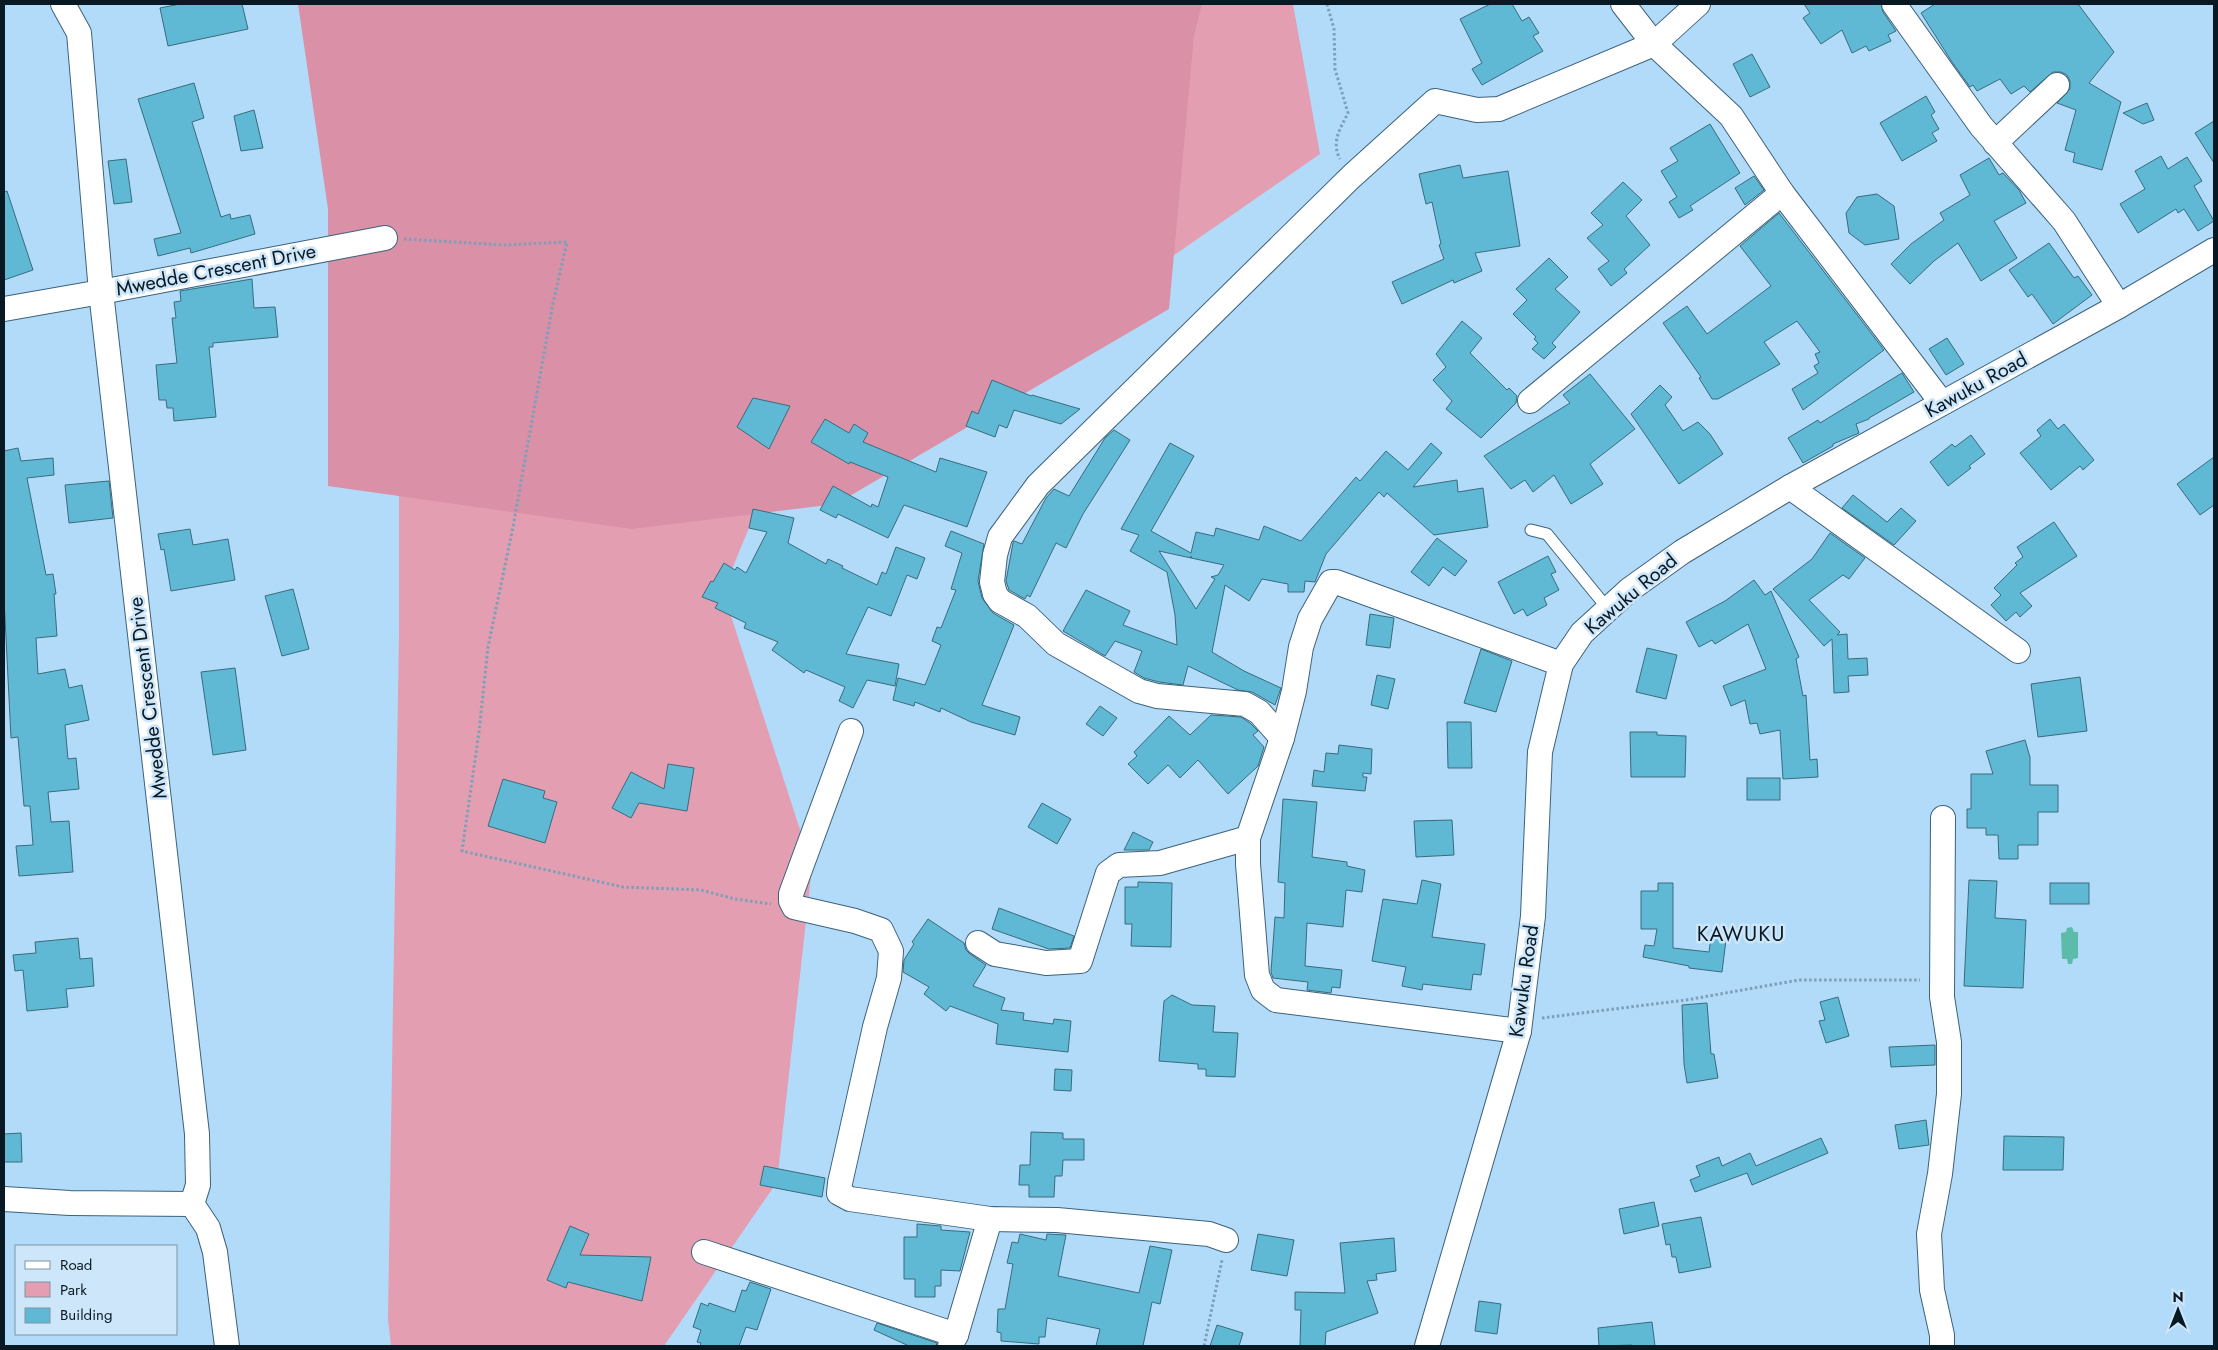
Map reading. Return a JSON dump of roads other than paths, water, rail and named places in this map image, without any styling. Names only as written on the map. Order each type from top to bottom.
[{"type":"street","points":[[4,309],[101,292],[79,33],[64,4]]},
{"type":"street","points":[[1623,4],[1654,44],[1731,116],[1782,192],[1942,403]]},
{"type":"street","points":[[1282,738],[1259,712],[1245,704],[1157,696],[1139,691],[1056,644],[1027,616],[1000,601],[996,594],[992,574],[1000,537],[1038,485],[1351,177],[1435,101],[1477,110],[1499,109],[1654,44],[1698,4]]},
{"type":"street","points":[[1894,4],[1980,126],[2064,221],[2119,306]]},
{"type":"street","points":[[1995,143],[2057,85]]},
{"type":"street","points":[[1530,401],[1782,192]]},
{"type":"street","name":"Mwedde Crescent Drive","points":[[192,1204],[198,1185],[198,1134],[101,292],[385,238]]},
{"type":"street","name":"Kawuku Road","points":[[1427,1346],[1520,1026],[1533,916],[1540,752],[1561,664],[1582,633],[1629,590],[1682,552],[1790,487],[2119,306],[2214,250]]},
{"type":"street","points":[[1790,487],[2018,651]]},
{"type":"street","points":[[1520,1026],[1276,1000],[1267,994],[1257,975],[1248,864],[1248,838],[1282,738],[1294,691],[1301,647],[1310,619],[1331,582],[1334,581],[1561,664]]},
{"type":"street","points":[[851,731],[791,894],[791,901],[794,907],[855,921],[881,930],[891,951],[889,978],[875,1027],[839,1193],[850,1199],[990,1219],[1066,1221],[1209,1234],[1226,1240]]},
{"type":"street","points":[[1942,818],[1942,997],[1948,1042],[1949,1094],[1940,1174],[1929,1234],[1932,1290],[1942,1335],[1942,1346]]},
{"type":"street","points":[[978,943],[995,954],[1038,962],[1080,961],[1108,873],[1119,865],[1160,863],[1248,838]]},
{"type":"street","points":[[4,1199],[70,1204],[192,1204],[208,1228],[215,1252],[227,1346]]},
{"type":"street","points":[[704,1252],[953,1340],[990,1219]]},
{"type":"lane","points":[[1531,530],[1547,534],[1608,609]]},
{"type":"district","name":"KAWUKU","points":[[1741,934]]}]
